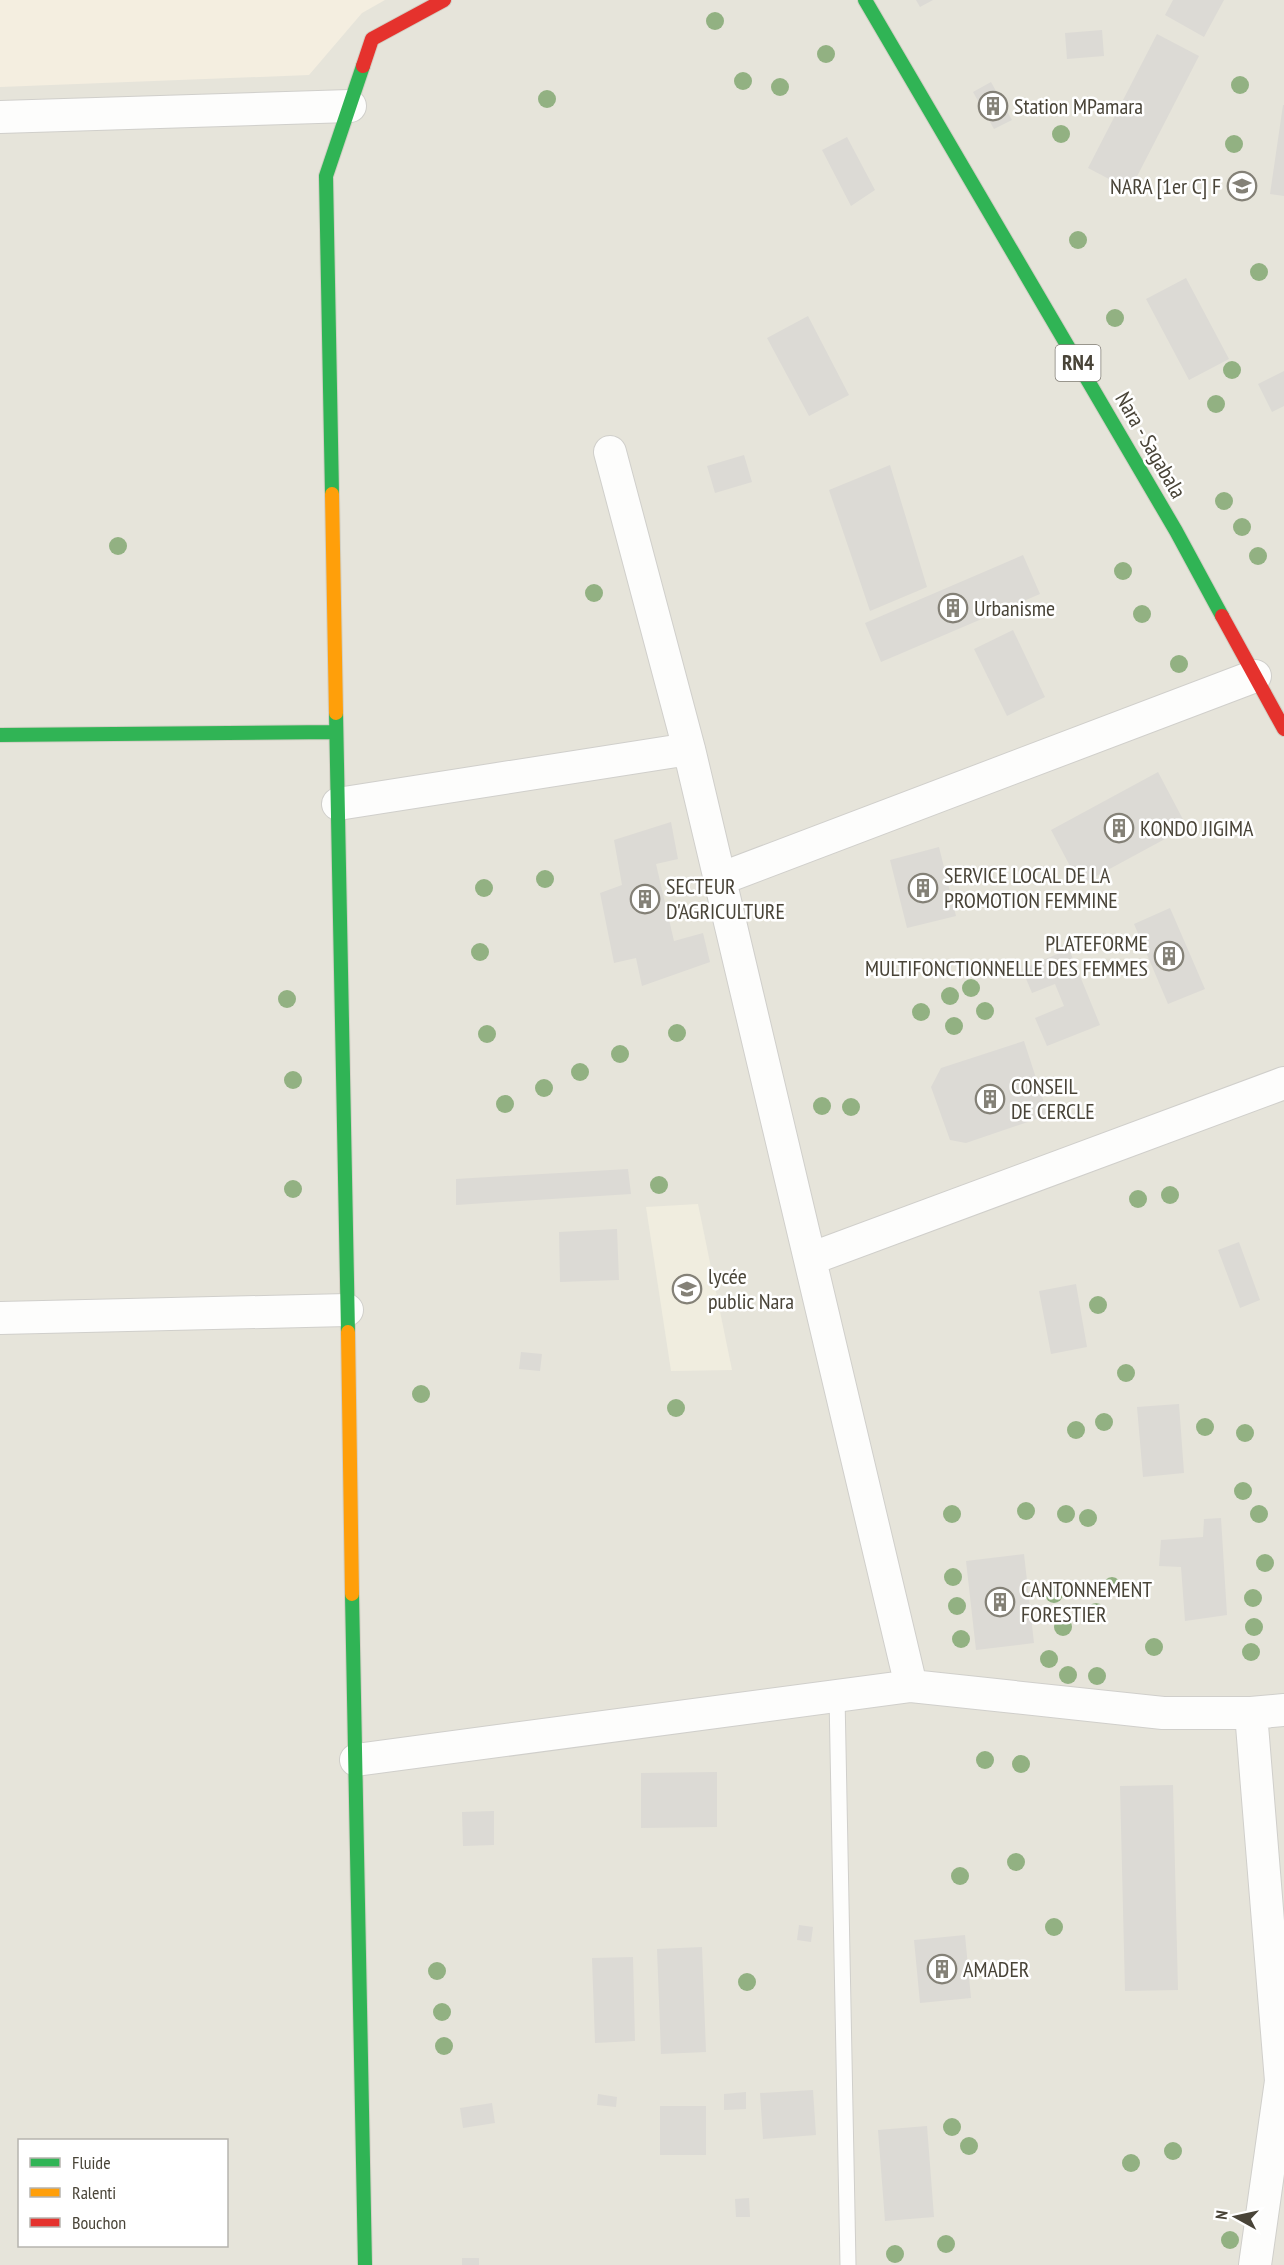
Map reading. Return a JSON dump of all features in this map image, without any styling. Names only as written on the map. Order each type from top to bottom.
[{"type":"street","points":[[365,2265],[326,176],[372,39],[444,0]]},
{"type":"street","name":"Nara - Sagabala","points":[[865,0],[1170,520],[1284,729]]},
{"type":"street","points":[[0,117],[350,106]]},
{"type":"street","points":[[610,452],[689,749],[911,1686]]},
{"type":"street","points":[[720,879],[1255,676]]},
{"type":"street","points":[[0,735],[336,732]]},
{"type":"street","points":[[338,804],[689,749]]},
{"type":"street","points":[[810,1259],[1284,1083]]},
{"type":"street","points":[[0,1318],[347,1310]]},
{"type":"street","points":[[356,1760],[911,1686],[1163,1713],[1251,1713],[1284,1710]]},
{"type":"street","points":[[1251,1713],[1283,2083],[1255,2265]]},
{"type":"lane","points":[[837,1696],[848,2265]]},
{"type":"shaded area","points":[[0,0],[1284,0],[1284,2265],[0,2265]]},
{"type":"shaded area","points":[[0,0],[385,0],[362,13],[309,75],[0,87]]},
{"type":"shaded area","name":"lycée public Nara","points":[[698,1204],[732,1370],[671,1371],[646,1207]]},
{"type":"building","points":[[916,0],[933,0],[920,7]]},
{"type":"building","points":[[1173,0],[1224,0],[1204,37],[1165,15]]},
{"type":"building","points":[[1102,30],[1104,56],[1067,59],[1065,33]]},
{"type":"building","points":[[1157,34],[1199,56],[1130,190],[1088,168]]},
{"type":"building","name":"Station MPamara","points":[[991,82],[1012,120],[994,129],[973,92]]},
{"type":"building","points":[[1284,105],[1284,196],[1270,194]]},
{"type":"building","points":[[847,137],[875,190],[851,206],[822,150]]},
{"type":"building","points":[[1186,278],[1229,359],[1189,380],[1146,299]]},
{"type":"building","points":[[808,316],[849,395],[809,416],[767,338]]},
{"type":"building","points":[[1284,371],[1284,406],[1272,412],[1258,384]]},
{"type":"building","points":[[744,455],[752,482],[715,493],[707,466]]},
{"type":"building","points":[[890,465],[927,587],[870,611],[829,490]]},
{"type":"building","name":"Urbanisme","points":[[1023,555],[1040,594],[881,662],[865,623]]},
{"type":"building","points":[[1013,630],[1045,697],[1007,716],[974,649]]},
{"type":"building","name":"KONDO JIGIMA","points":[[1158,772],[1187,827],[1080,885],[1051,830]]},
{"type":"building","name":"SECTEUR D'AGRICULTURE","points":[[671,822],[678,859],[656,864],[674,941],[703,933],[710,962],[642,986],[636,958],[614,963],[600,893],[622,885],[614,840]]},
{"type":"building","name":"SERVICE LOCAL DE LA PROMOTION FEMMINE","points":[[939,847],[956,916],[907,928],[890,860]]},
{"type":"building","name":"PLATEFORME MULTIFONCTIONNELLE DES FEMMES","points":[[1170,908],[1205,989],[1168,1004],[1134,924]]},
{"type":"building","name":"CONSEIL DE CERCLE","points":[[1069,949],[1100,1025],[1047,1046],[1035,1018],[1064,1006],[1055,984],[1032,993],[1022,969]]},
{"type":"building","name":"CONSEIL DE CERCLE","points":[[1024,1041],[1048,1115],[966,1143],[950,1140],[931,1087],[941,1068]]},
{"type":"building","points":[[628,1169],[631,1194],[456,1205],[456,1179]]},
{"type":"building","points":[[617,1229],[619,1280],[560,1282],[559,1232]]},
{"type":"building","points":[[1239,1242],[1260,1300],[1240,1308],[1218,1250]]},
{"type":"building","points":[[1076,1284],[1087,1347],[1051,1354],[1039,1291]]},
{"type":"building","points":[[521,1352],[542,1354],[540,1371],[519,1369]]},
{"type":"building","points":[[1179,1404],[1184,1473],[1143,1477],[1137,1407]]},
{"type":"building","points":[[1221,1518],[1227,1615],[1185,1621],[1181,1567],[1159,1566],[1161,1540],[1203,1537],[1204,1519]]},
{"type":"building","name":"CANTONNEMENT FORESTIER","points":[[1024,1554],[1034,1643],[976,1650],[966,1561]]},
{"type":"building","points":[[717,1772],[717,1827],[641,1828],[641,1773]]},
{"type":"building","points":[[1173,1785],[1178,1990],[1125,1991],[1120,1786]]},
{"type":"building","points":[[494,1811],[494,1845],[463,1846],[462,1812]]},
{"type":"building","points":[[799,1925],[813,1927],[811,1942],[797,1940]]},
{"type":"building","name":"AMADER","points":[[965,1935],[971,1998],[920,2003],[914,1940]]},
{"type":"building","points":[[702,1947],[706,2052],[661,2054],[657,1949]]},
{"type":"building","points":[[633,1957],[635,2041],[595,2043],[592,1958]]},
{"type":"building","points":[[813,2090],[816,2135],[763,2139],[760,2093]]},
{"type":"building","points":[[746,2092],[746,2109],[724,2110],[724,2094]]},
{"type":"building","points":[[598,2094],[617,2097],[616,2107],[597,2105]]},
{"type":"building","points":[[492,2103],[495,2123],[463,2128],[460,2108]]},
{"type":"building","points":[[660,2106],[706,2106],[706,2155],[660,2155]]},
{"type":"building","points":[[927,2126],[934,2217],[885,2221],[878,2130]]},
{"type":"building","points":[[749,2198],[750,2217],[736,2217],[735,2199]]},
{"type":"building","points":[[462,2258],[479,2258],[479,2265],[462,2265]]},
{"type":"traffic: fast","points":[[865,0],[1176,531],[1222,616]]},
{"type":"traffic: fast","points":[[332,494],[326,176],[363,66]]},
{"type":"traffic: fast","points":[[336,713],[348,1332]]},
{"type":"traffic: fast","points":[[0,735],[336,732]]},
{"type":"traffic: fast","points":[[352,1594],[365,2265]]},
{"type":"traffic: slow","points":[[332,494],[336,713]]},
{"type":"traffic: slow","points":[[348,1332],[352,1594]]},
{"type":"traffic: jam","points":[[363,66],[372,39],[444,0]]},
{"type":"traffic: jam","points":[[1222,616],[1284,729]]},
{"type":"place","name":"Station MPamara","points":[[993,106]]},
{"type":"place","name":"NARA [1er C] F","points":[[1242,186]]},
{"type":"place","name":"Urbanisme","points":[[953,608]]},
{"type":"place","name":"KONDO JIGIMA","points":[[1119,828]]},
{"type":"place","name":"SERVICE LOCAL DE LA PROMOTION FEMMINE","points":[[923,888]]},
{"type":"place","name":"SECTEUR D'AGRICULTURE","points":[[645,899]]},
{"type":"place","name":"PLATEFORME MULTIFONCTIONNELLE DES FEMMES","points":[[1169,956]]},
{"type":"place","name":"CONSEIL DE CERCLE","points":[[990,1099]]},
{"type":"place","name":"lycée public Nara","points":[[687,1289]]},
{"type":"place","name":"CANTONNEMENT FORESTIER","points":[[1000,1602]]},
{"type":"place","name":"AMADER","points":[[942,1969]]}]
